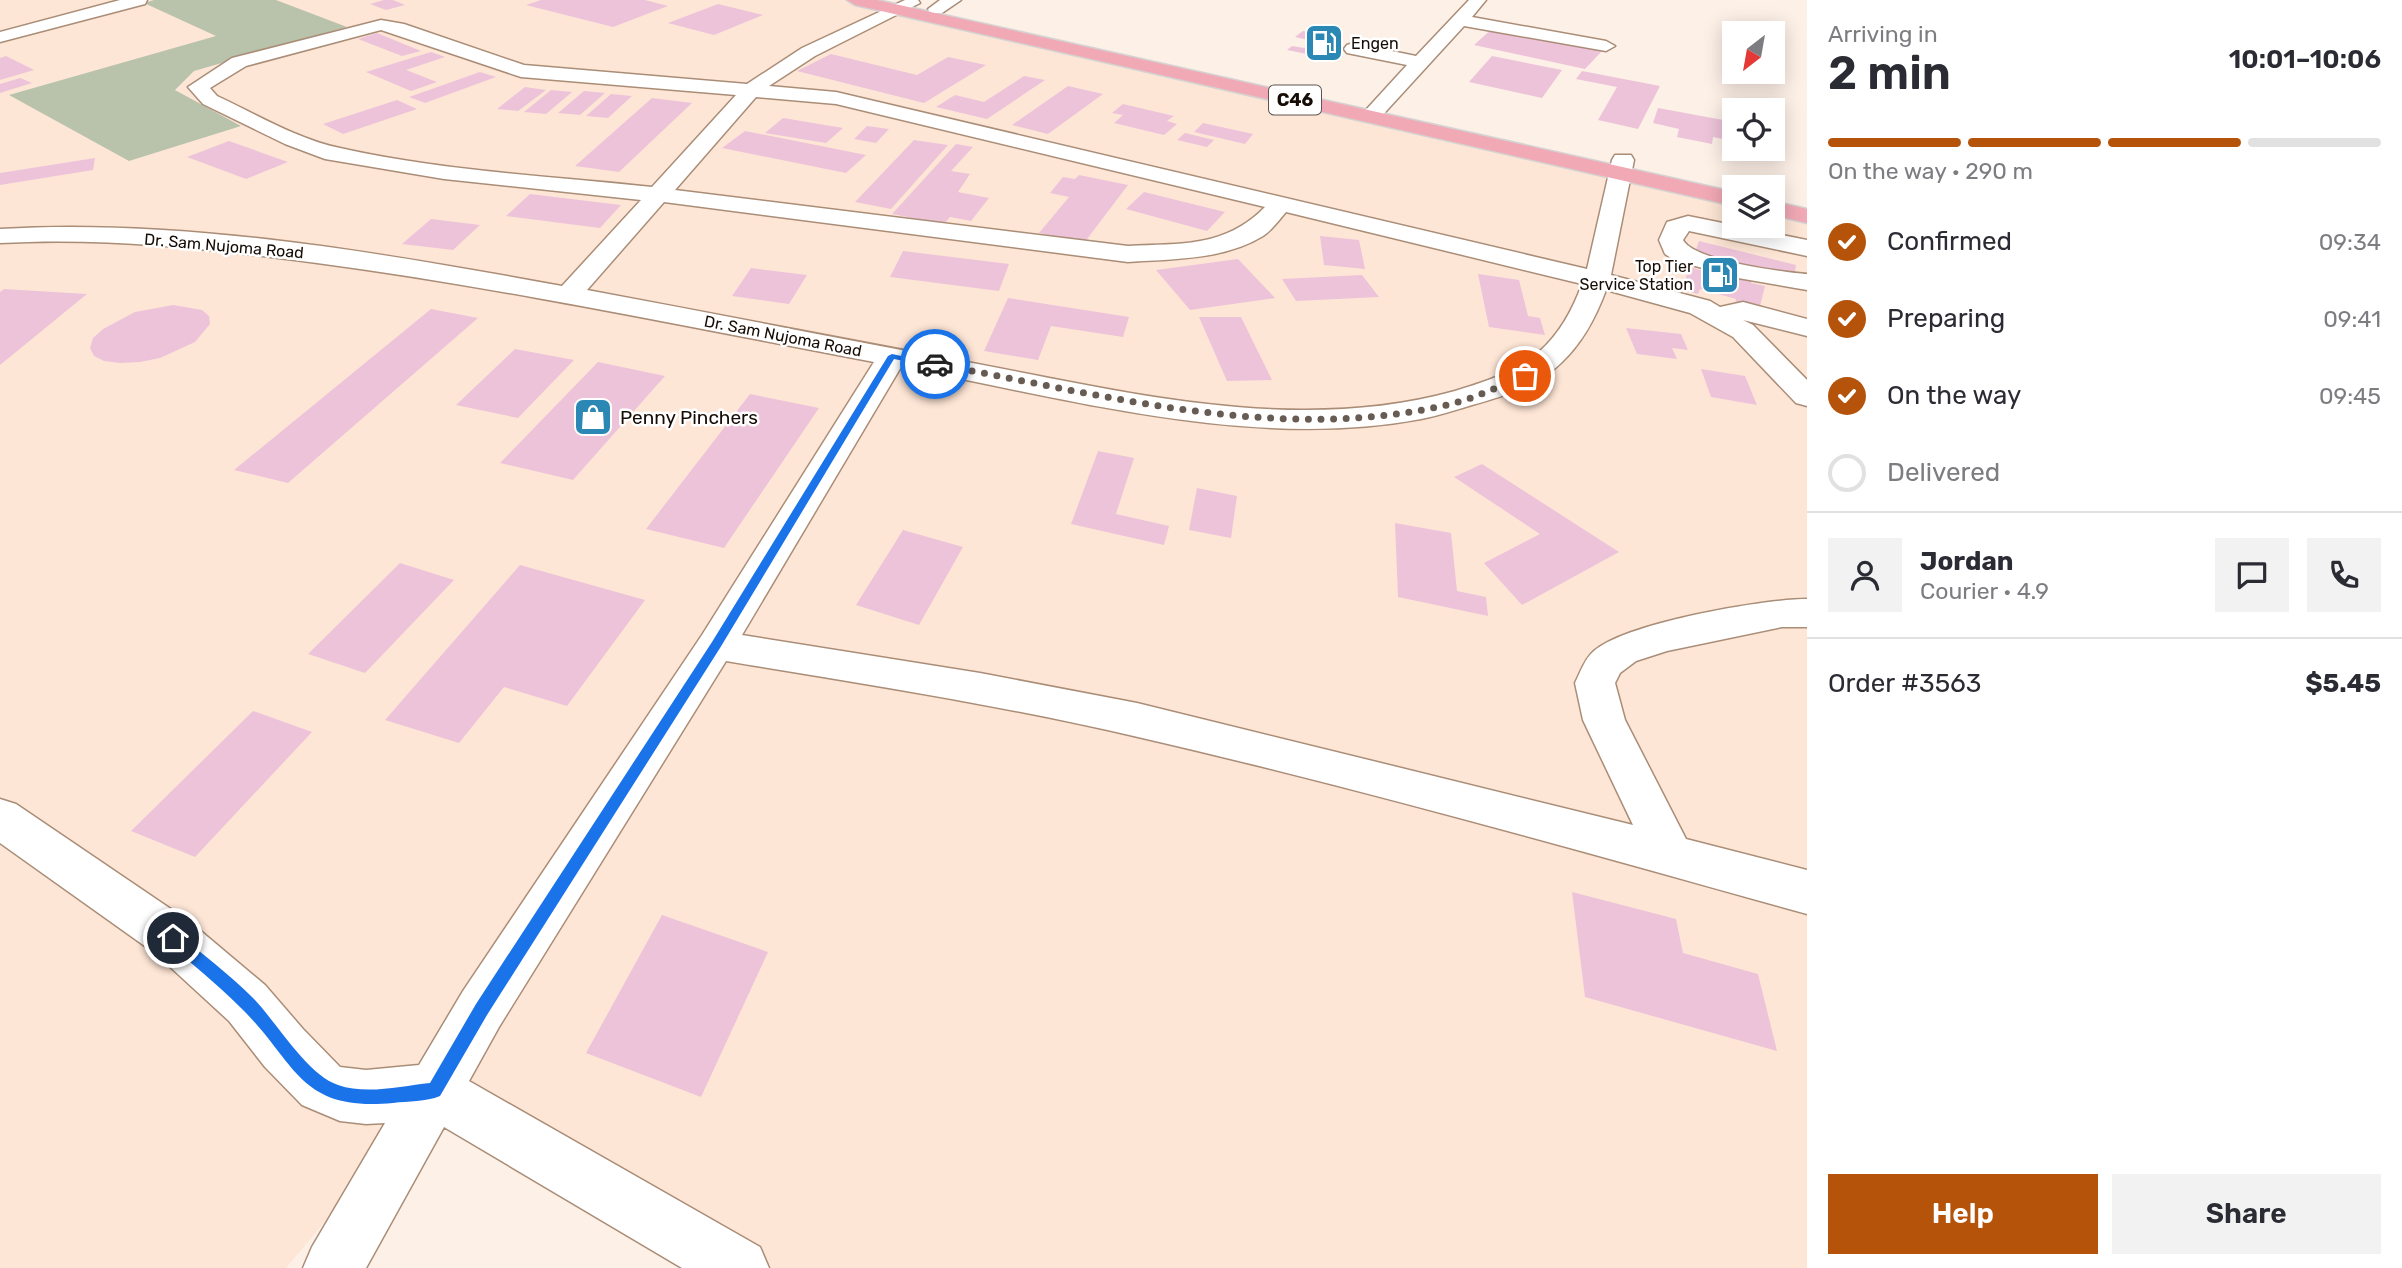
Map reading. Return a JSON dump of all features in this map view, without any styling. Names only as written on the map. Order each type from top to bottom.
[{"type":"main road","name":"C46","points":[[855,0],[945,4],[1375,111]]},
{"type":"main road","name":"C46","points":[[903,4],[1621,166],[1722,184]]},
{"type":"main road","name":"C46","points":[[1621,166],[1722,195]]},
{"type":"main road","points":[[1785,197],[1807,202]]},
{"type":"main road","points":[[1785,211],[1807,216]]},
{"type":"street","points":[[0,37],[139,0]]},
{"type":"street","points":[[1375,111],[1478,0]]},
{"type":"street","points":[[568,295],[661,195],[752,90],[776,70],[804,53],[903,4]]},
{"type":"street","points":[[1458,23],[1606,46]]},
{"type":"street","points":[[1281,204],[1257,229],[1231,243],[1181,251],[1128,254],[661,195],[444,172],[333,153],[293,139],[210,100],[198,88],[239,62],[381,25],[398,28],[521,71],[848,100],[1598,280],[1700,307],[1730,322],[1757,344],[1807,397]]},
{"type":"street","points":[[1353,49],[1418,62]]},
{"type":"street","name":"Dr. Sam Nujoma Road","points":[[0,236],[81,233],[213,243],[351,259],[568,295],[892,356],[1235,416],[1376,416],[1452,404],[1525,376],[1571,339],[1598,280],[1621,166]]},
{"type":"street","points":[[1807,248],[1688,223],[1676,227],[1671,240],[1675,250],[1690,257],[1775,278],[1807,282]]},
{"type":"street","points":[[1730,322],[1731,311],[1743,310],[1807,328]]},
{"type":"street","points":[[333,1268],[481,1010],[716,645],[892,356]]},
{"type":"street","points":[[1671,856],[1604,720],[1595,683],[1605,663],[1622,650],[1663,637],[1782,613],[1807,613]]},
{"type":"street","points":[[716,645],[966,687],[1135,720],[1450,797],[1807,891]]},
{"type":"street","points":[[0,818],[173,938],[247,1003],[284,1048],[321,1086],[340,1094],[366,1097],[435,1091],[739,1268]]},
{"type":"shaded area","points":[[0,0],[855,0],[1722,196],[1722,238],[1785,238],[1785,211],[1807,216],[1807,1268],[689,1268],[435,1091],[286,1268],[0,1268]]},
{"type":"green space","points":[[154,0],[276,0],[347,27],[194,71],[175,90],[241,126],[129,161],[9,95],[216,36],[144,3]]},
{"type":"building","points":[[384,0],[405,5],[386,10],[370,4]]},
{"type":"building","points":[[541,0],[645,0],[668,6],[613,27],[526,5]]},
{"type":"building","points":[[718,4],[763,15],[714,35],[668,23]]},
{"type":"building","points":[[1493,28],[1602,51],[1585,69],[1474,45]]},
{"type":"building","name":"Engen","points":[[1303,31],[1342,39],[1327,52],[1342,55],[1336,60],[1287,50],[1292,46],[1304,48],[1313,41],[1295,37]]},
{"type":"building","points":[[377,33],[421,51],[402,56],[358,39]]},
{"type":"building","points":[[431,52],[445,57],[406,70],[437,82],[411,91],[366,72]]},
{"type":"building","points":[[831,54],[917,75],[948,57],[986,65],[924,103],[797,71]]},
{"type":"building","points":[[6,56],[34,70],[0,80],[0,58]]},
{"type":"building","points":[[1492,56],[1562,70],[1542,98],[1469,82]]},
{"type":"building","points":[[1582,71],[1660,86],[1638,129],[1598,120],[1617,87],[1576,79]]},
{"type":"building","points":[[480,72],[496,77],[425,103],[409,97]]},
{"type":"building","points":[[1024,76],[1045,80],[987,119],[936,107],[955,95],[984,102]]},
{"type":"building","points":[[20,78],[32,83],[0,93],[0,84]]},
{"type":"building","points":[[1068,86],[1103,94],[1048,134],[1012,125]]},
{"type":"building","points":[[525,87],[546,90],[518,111],[497,109]]},
{"type":"building","points":[[551,90],[572,92],[546,114],[524,112]]},
{"type":"building","points":[[584,91],[605,93],[580,115],[558,113]]},
{"type":"building","points":[[611,94],[632,96],[608,118],[586,116]]},
{"type":"building","points":[[652,98],[692,103],[619,172],[575,166]]},
{"type":"building","points":[[397,100],[417,109],[343,134],[323,124]]},
{"type":"building","points":[[1123,104],[1174,116],[1167,121],[1177,124],[1164,135],[1114,123],[1123,115],[1112,113]]},
{"type":"building","points":[[1658,108],[1722,120],[1722,139],[1713,137],[1712,144],[1677,137],[1679,129],[1653,123]]},
{"type":"building","points":[[783,118],[843,128],[826,143],[765,133]]},
{"type":"building","points":[[1203,123],[1253,134],[1245,144],[1194,132]]},
{"type":"building","points":[[867,126],[889,129],[876,143],[854,139]]},
{"type":"building","points":[[745,131],[866,155],[846,173],[722,148]]},
{"type":"building","points":[[1185,133],[1214,140],[1207,147],[1177,140]]},
{"type":"building","points":[[914,140],[948,145],[891,209],[855,202]]},
{"type":"building","points":[[229,141],[288,162],[246,179],[187,157]]},
{"type":"building","points":[[956,144],[973,147],[951,171],[970,174],[958,192],[989,198],[971,221],[950,217],[944,224],[892,214]]},
{"type":"building","points":[[95,158],[93,170],[0,185],[0,173]]},
{"type":"building","points":[[1079,175],[1128,185],[1084,243],[1039,233],[1069,197],[1050,193],[1063,177],[1075,179]]},
{"type":"building","points":[[1144,192],[1225,212],[1207,231],[1126,209]]},
{"type":"building","points":[[530,194],[621,205],[600,228],[506,216]]},
{"type":"building","points":[[431,219],[480,225],[453,250],[402,244]]},
{"type":"building","points":[[1320,236],[1359,240],[1365,269],[1324,265]]},
{"type":"building","name":"Top Tier Service Station","points":[[1699,241],[1796,265],[1794,277],[1755,267],[1751,283],[1765,286],[1759,310],[1735,304],[1736,299],[1700,289],[1698,294],[1681,290],[1690,267],[1714,274],[1719,258],[1695,252]]},
{"type":"building","points":[[903,251],[1009,264],[999,291],[890,277]]},
{"type":"building","points":[[1238,259],[1275,298],[1190,310],[1156,270]]},
{"type":"building","points":[[751,268],[807,275],[789,304],[732,296]]},
{"type":"building","points":[[1478,274],[1519,280],[1528,316],[1540,318],[1545,335],[1489,327]]},
{"type":"building","points":[[1362,275],[1379,297],[1296,301],[1282,279]]},
{"type":"building","points":[[4,289],[87,294],[0,365],[0,292]]},
{"type":"building","points":[[1008,298],[1129,317],[1123,337],[1051,326],[1038,360],[984,351]]},
{"type":"building","points":[[173,305],[202,310],[209,316],[210,324],[195,342],[160,358],[140,362],[104,361],[94,356],[90,348],[93,338],[103,329],[135,312]]},
{"type":"building","points":[[431,309],[478,318],[288,483],[234,470]]},
{"type":"building","points":[[1199,317],[1241,317],[1272,380],[1227,381]]},
{"type":"building","points":[[1626,328],[1681,334],[1688,350],[1672,348],[1677,359],[1637,354]]},
{"type":"building","points":[[515,349],[574,360],[518,418],[456,405]]},
{"type":"building","points":[[598,362],[665,376],[573,480],[500,463]]},
{"type":"building","points":[[1701,369],[1745,376],[1757,405],[1711,397]]},
{"type":"building","points":[[750,394],[819,408],[724,548],[646,529]]},
{"type":"building","points":[[1098,451],[1134,458],[1116,514],[1169,526],[1164,545],[1071,524]]},
{"type":"building","points":[[1482,464],[1619,552],[1522,605],[1484,563],[1540,534],[1454,477]]},
{"type":"building","points":[[1197,488],[1237,496],[1231,538],[1189,530]]},
{"type":"building","points":[[1395,523],[1451,533],[1457,591],[1486,597],[1488,616],[1398,597]]},
{"type":"building","points":[[903,530],[963,547],[919,625],[856,605]]},
{"type":"building","points":[[400,563],[454,580],[365,673],[308,654]]},
{"type":"building","points":[[520,565],[645,600],[567,706],[504,687],[459,743],[385,720]]},
{"type":"building","points":[[253,711],[312,732],[195,857],[131,831]]},
{"type":"building","points":[[1572,892],[1676,919],[1683,953],[1758,974],[1777,1051],[1585,997]]},
{"type":"building","points":[[662,915],[768,952],[701,1097],[586,1053]]},
{"type":"way so far","points":[[935,364],[1235,416],[1305,418],[1376,416],[1452,404],[1525,376]]},
{"type":"place","name":"Engen","points":[[1324,43]]},
{"type":"place","name":"Top Tier Service Station","points":[[1720,275]]},
{"type":"place","name":"Penny Pinchers","points":[[593,417]]},
{"type":"route","points":[[173,938],[247,1003],[302,1069],[321,1086],[340,1094],[366,1097],[435,1091],[481,1010],[716,645],[892,356],[935,364]]}]
